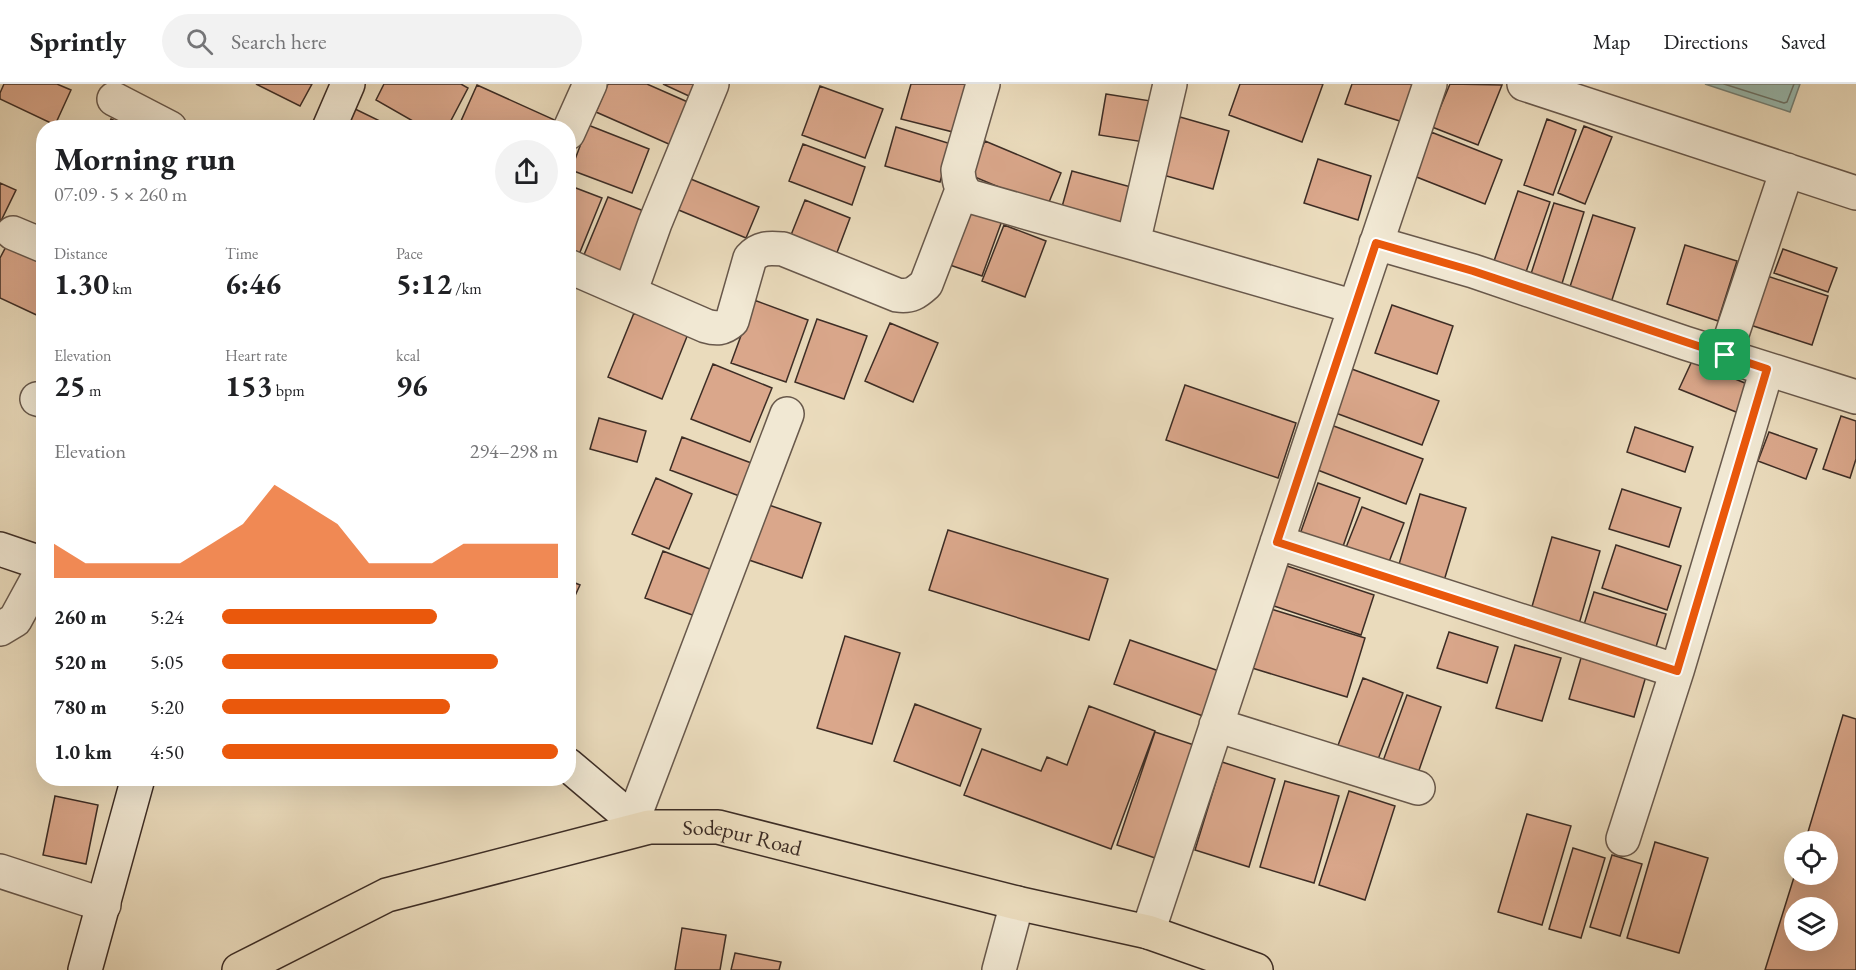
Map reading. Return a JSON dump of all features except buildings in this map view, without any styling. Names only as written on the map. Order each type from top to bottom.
[{"type":"main road","name":"Sodepur Road","points":[[239,970],[387,895],[641,824],[718,827],[1017,903],[1148,932],[1256,970]]},
{"type":"street","points":[[332,120],[348,84]]},
{"type":"street","points":[[574,120],[590,84]]},
{"type":"street","points":[[630,293],[655,223],[712,84]]},
{"type":"street","points":[[983,84],[958,170],[962,190],[969,196],[1355,307]]},
{"type":"street","points":[[1133,243],[1170,84]]},
{"type":"street","points":[[1148,932],[1430,84]]},
{"type":"street","points":[[1524,84],[1856,193]]},
{"type":"street","points":[[114,99],[155,120]]},
{"type":"street","points":[[1725,355],[1787,170]]},
{"type":"street","points":[[576,269],[715,328],[725,327],[732,321],[750,258],[757,251],[769,248],[783,249],[897,294],[905,296],[916,294],[926,284],[962,190]]},
{"type":"street","points":[[13,233],[36,243]]},
{"type":"street","points":[[1376,243],[1473,271],[1856,397]]},
{"type":"street","points":[[1623,839],[1677,671],[1767,369]]},
{"type":"street","points":[[576,771],[641,824],[787,414]]},
{"type":"street","points":[[1277,542],[1677,671]]},
{"type":"street","points":[[0,549],[36,562]]},
{"type":"street","points":[[0,629],[15,620],[36,580]]},
{"type":"street","points":[[1216,725],[1418,788]]},
{"type":"street","points":[[85,970],[136,786]]},
{"type":"street","points":[[0,871],[104,905]]},
{"type":"street","points":[[999,970],[1017,903]]},
{"type":"water","points":[[1705,84],[1800,84],[1790,112]]},
{"type":"route","points":[[1376,243],[1473,271],[1725,355],[1767,369],[1677,671],[1277,542],[1376,243]]}]
